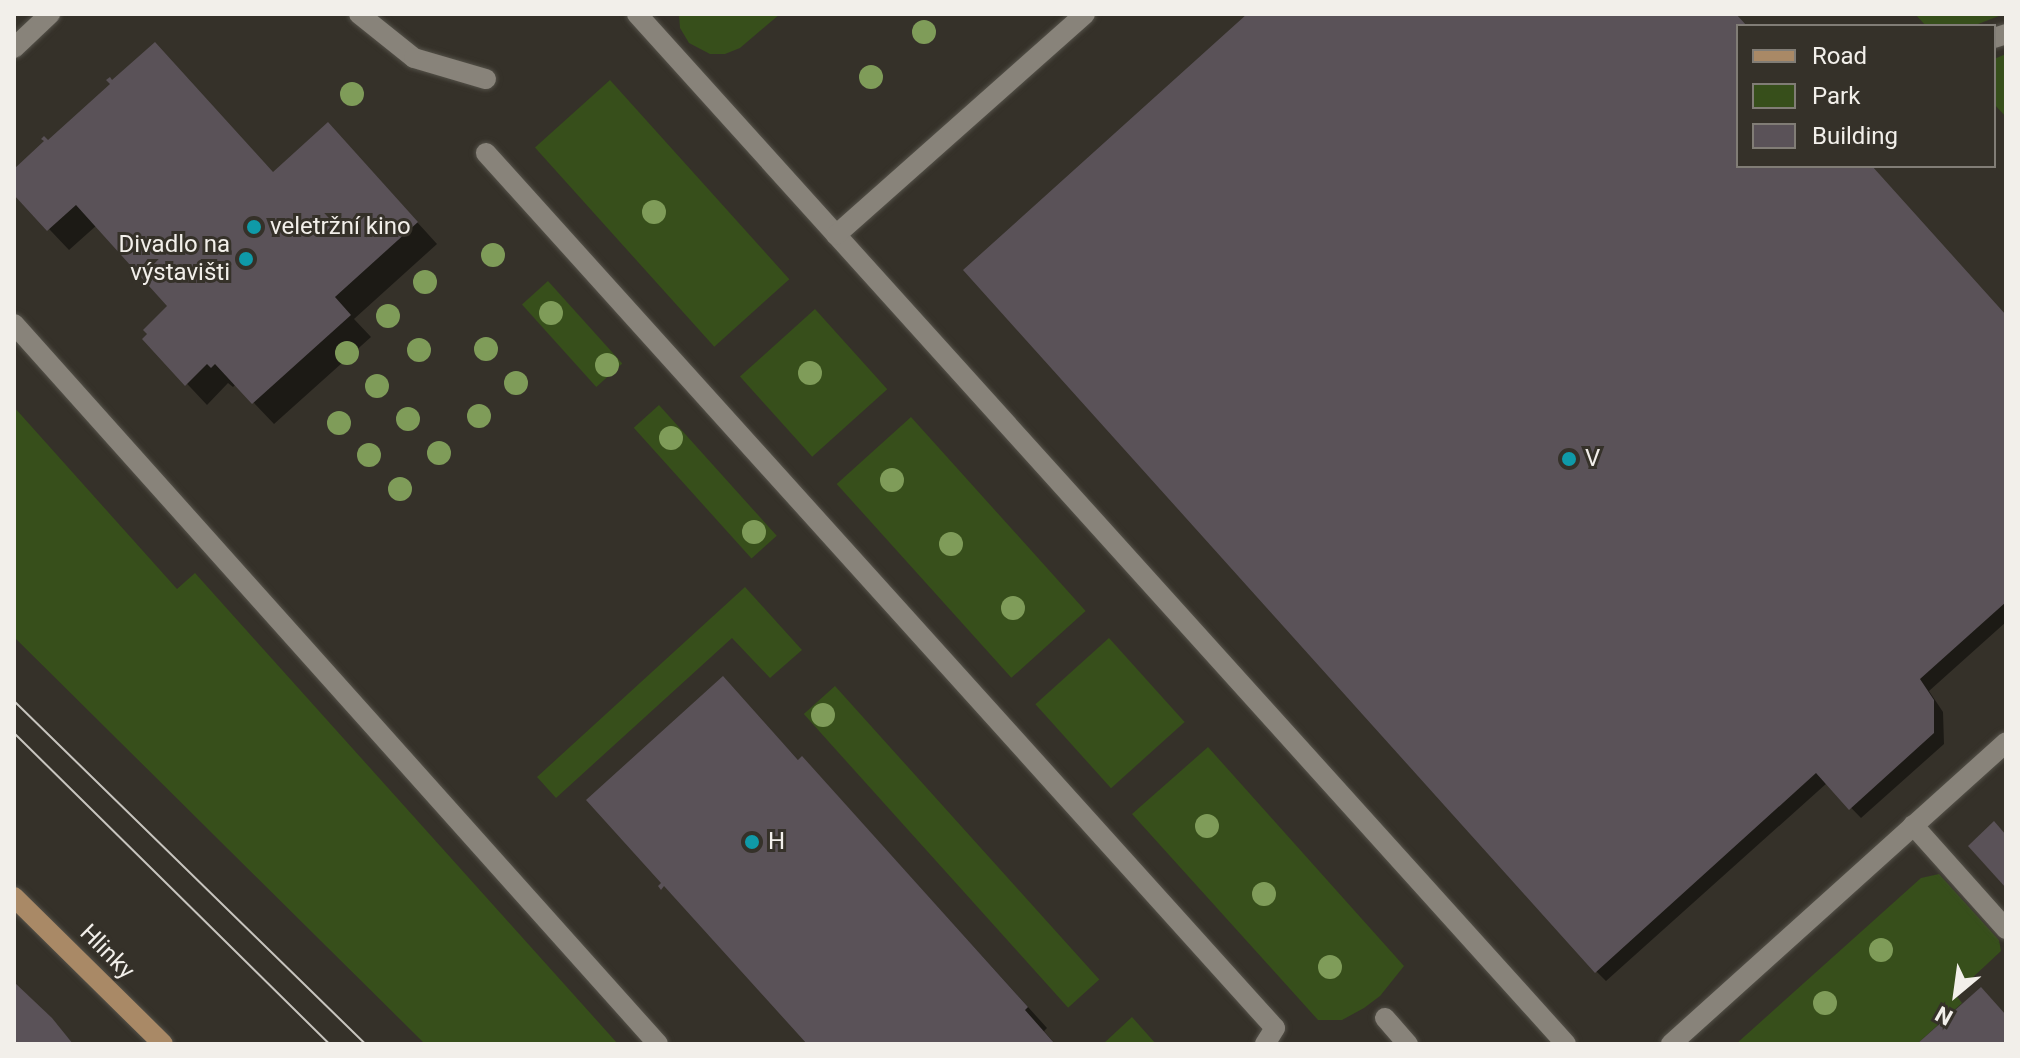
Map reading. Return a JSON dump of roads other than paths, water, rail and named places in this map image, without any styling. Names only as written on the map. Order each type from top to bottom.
[{"type":"street","name":"Hlinky","points":[[14,897],[163,1044]]},
{"type":"lane","points":[[14,48],[50,14]]},
{"type":"lane","points":[[359,14],[414,58],[486,79]]},
{"type":"lane","points":[[637,14],[1566,1044]]},
{"type":"lane","points":[[836,235],[1085,14]]},
{"type":"lane","points":[[486,153],[1275,1028],[1265,1044]]},
{"type":"lane","points":[[14,324],[658,1044]]},
{"type":"lane","points":[[1671,1044],[2006,742]]},
{"type":"lane","points":[[1913,825],[2006,929]]},
{"type":"lane","points":[[1385,1018],[1408,1044]]},
{"type":"tram line","points":[[14,701],[365,1044]]},
{"type":"tram line","points":[[14,733],[329,1044]]},
{"type":"place","name":"veletržní kino","points":[[254,227]]},
{"type":"place","name":"Divadlo na výstavišti","points":[[246,259]]},
{"type":"place","name":"V","points":[[1569,459]]},
{"type":"place","name":"H","points":[[752,842]]}]
